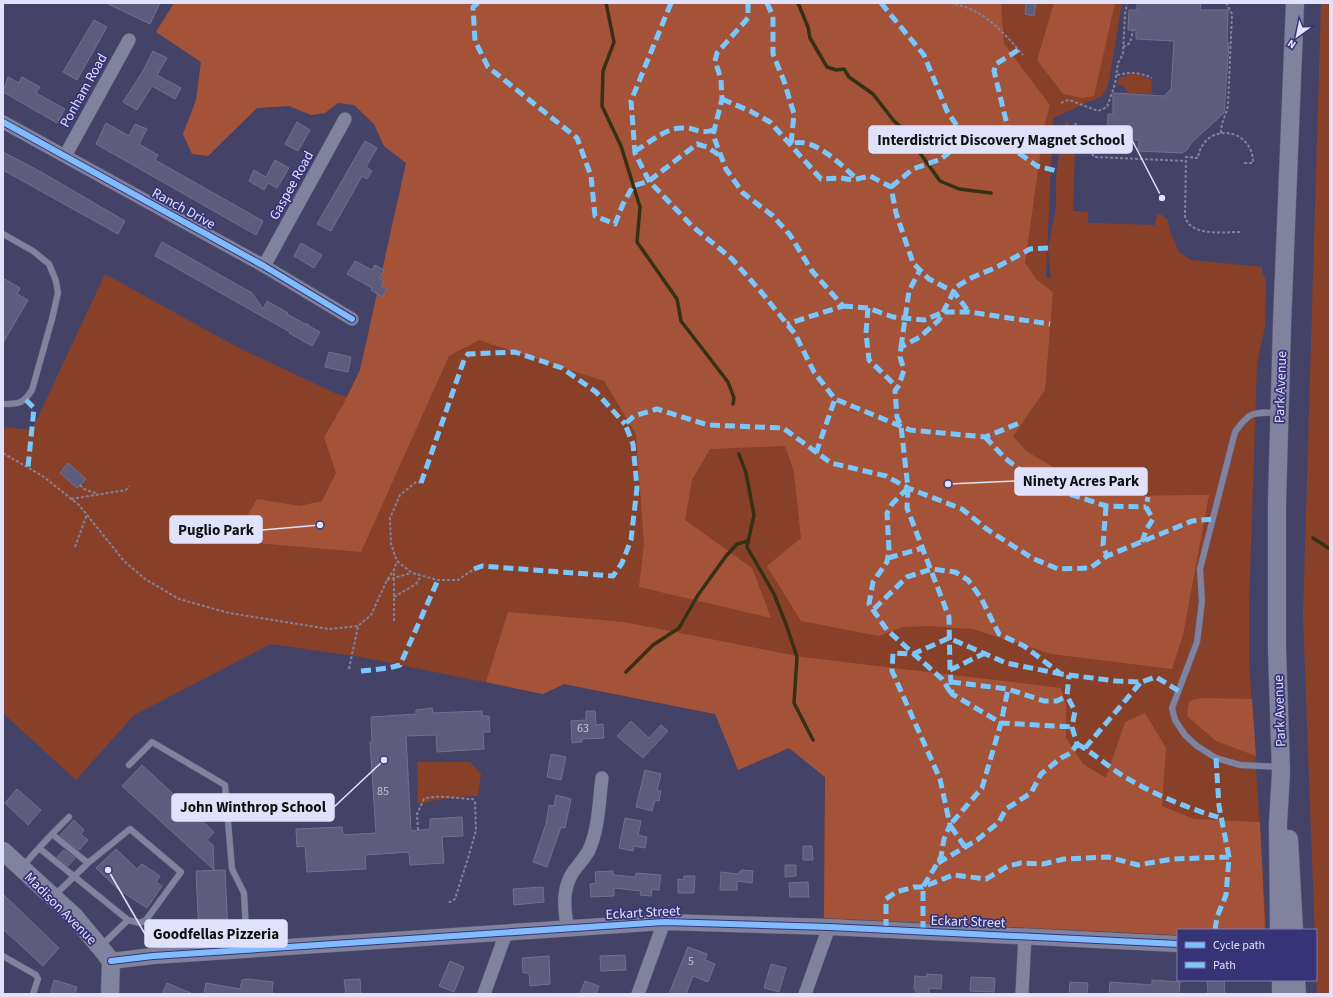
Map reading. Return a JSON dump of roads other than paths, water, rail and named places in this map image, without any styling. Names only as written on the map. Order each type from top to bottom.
[{"type":"main road","name":"Park Avenue","points":[[1279,929],[1278,824],[1281,769],[1277,574],[1279,413],[1295,3]]},
{"type":"main road","name":"Park Avenue","points":[[1281,769],[1287,810],[1294,929]]},
{"type":"main road","name":"Madison Avenue","points":[[3,851],[75,917],[111,961]]},
{"type":"main road","points":[[110,994],[111,961]]},
{"type":"main road","points":[[1281,981],[1281,994]]},
{"type":"main road","points":[[1296,981],[1297,994]]},
{"type":"street","name":"Ponham Road","points":[[65,156],[129,40]]},
{"type":"street","name":"Gaspee Road","points":[[264,266],[346,119]]},
{"type":"street","name":"Ranch Drive","points":[[3,122],[264,266],[352,319]]},
{"type":"street","points":[[568,928],[565,892],[572,874],[589,850],[597,824],[602,778]]},
{"type":"street","name":"Eckart Street","points":[[111,961],[153,956],[664,922],[1025,935],[1177,944]]},
{"type":"street","points":[[638,994],[664,922]]},
{"type":"street","points":[[805,994],[829,927]]},
{"type":"street","points":[[484,994],[506,933]]},
{"type":"street","points":[[1022,994],[1025,935]]},
{"type":"lane","points":[[3,234],[33,252],[49,264],[56,281],[58,292],[32,390],[26,400],[16,404],[3,404]]},
{"type":"lane","points":[[1279,413],[1254,412],[1243,420],[1235,432],[1200,569],[1202,601],[1197,642],[1172,708],[1175,720],[1185,735],[1197,746],[1216,758],[1240,766],[1281,769]]},
{"type":"lane","points":[[129,765],[152,742],[225,785],[232,869],[244,893],[247,950]]},
{"type":"lane","points":[[21,868],[69,817]]},
{"type":"lane","points":[[39,848],[75,876],[128,920],[140,923],[146,920],[181,872],[130,829],[88,863],[75,876],[53,897]]},
{"type":"lane","points":[[52,834],[88,863]]},
{"type":"lane","points":[[100,947],[128,920]]},
{"type":"lane","points":[[3,956],[36,975],[38,979],[33,994]]},
{"type":"waterway","points":[[606,3],[614,42],[603,71],[602,106],[621,146],[640,207],[637,242],[677,299],[681,321],[728,382],[734,398],[733,404]]},
{"type":"waterway","points":[[798,3],[808,27],[810,38],[827,67],[836,70],[844,69],[849,77],[873,94],[894,121],[919,143],[920,153],[940,181],[959,189],[991,193]]},
{"type":"waterway","points":[[739,454],[746,473],[754,515],[747,547],[774,594],[786,624],[797,657],[794,703],[813,740]]},
{"type":"waterway","points":[[1313,538],[1330,549]]},
{"type":"waterway","points":[[626,672],[653,645],[679,628],[698,595],[726,556],[737,544],[748,541]]},
{"type":"place","name":"Interdistrict Discovery Magnet School","points":[[1162,198]]},
{"type":"place","name":"Ninety Acres Park","points":[[948,484]]},
{"type":"place","name":"Puglio Park","points":[[320,525]]},
{"type":"place","name":"John Winthrop School","points":[[384,760]]},
{"type":"place","name":"Goodfellas Pizzeria","points":[[108,870]]}]
